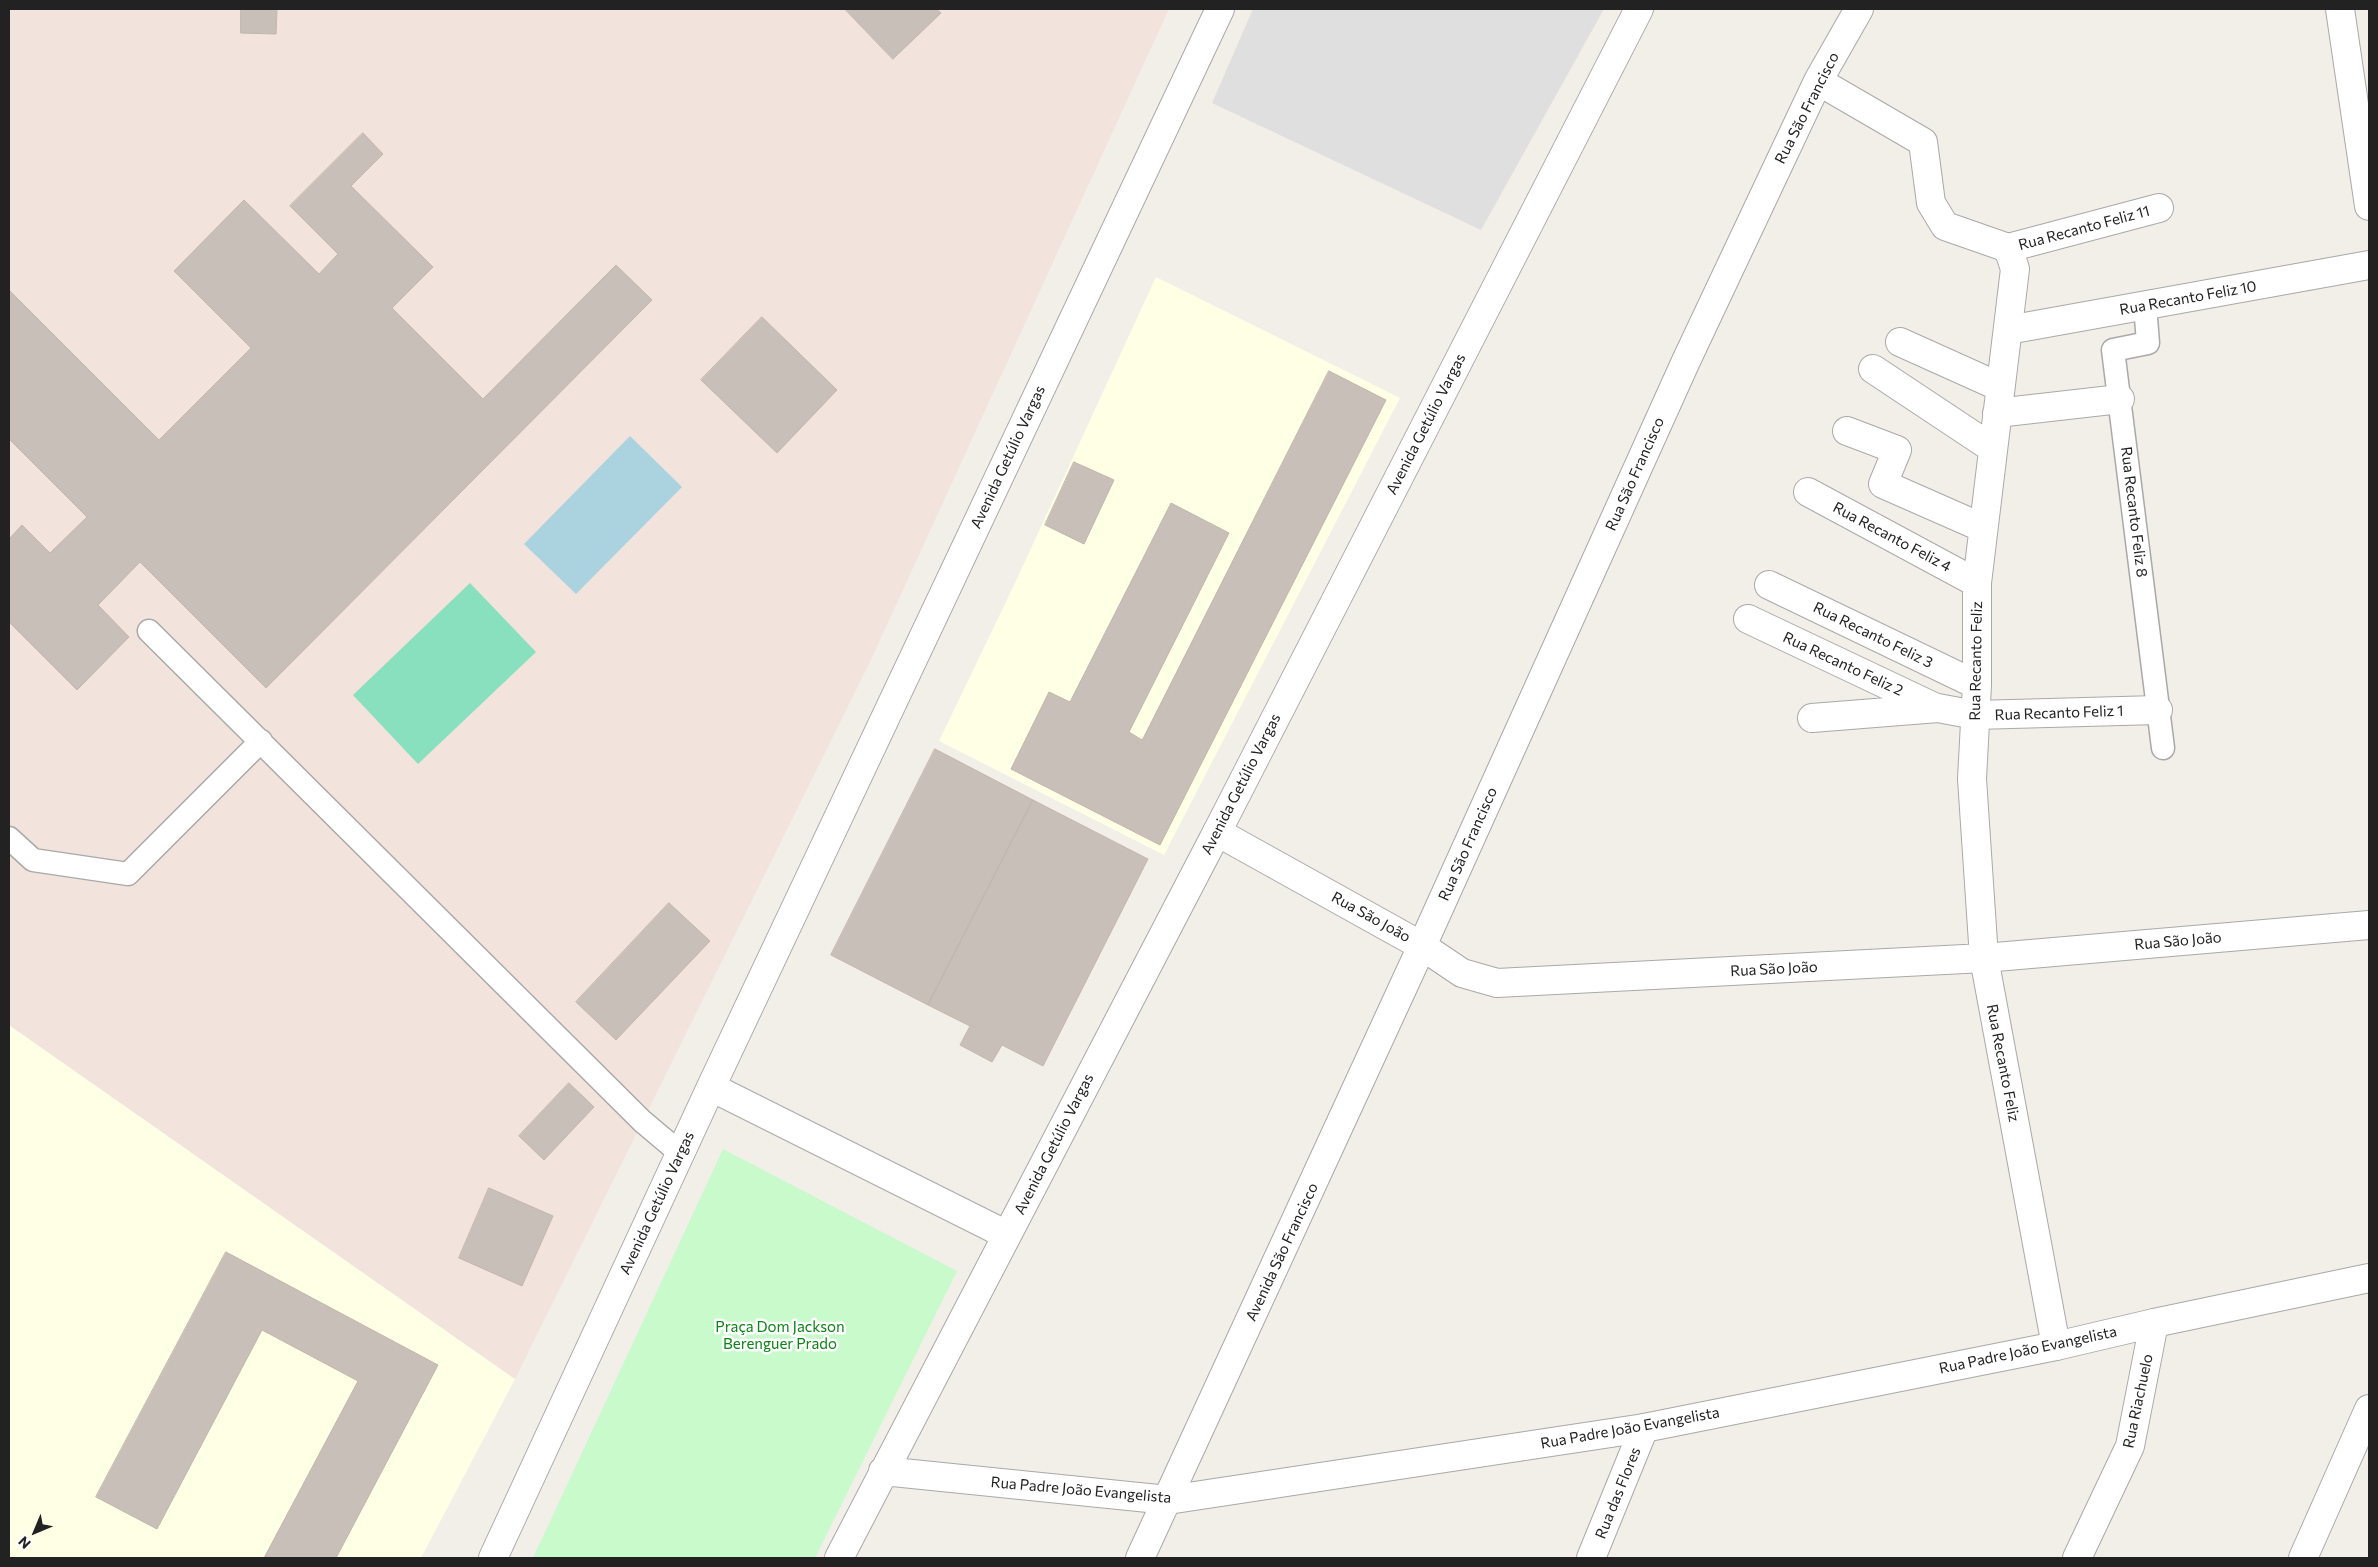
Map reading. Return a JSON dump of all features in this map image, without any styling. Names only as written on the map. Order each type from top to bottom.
[{"type":"street","name":"Avenida Getúlio Vargas","points":[[493,1558],[680,1153],[1220,9]]},
{"type":"street","name":"Avenida Getúlio Vargas","points":[[839,1558],[1216,832],[1639,9]]},
{"type":"street","name":"Rua São Francisco","points":[[1422,946],[1682,370],[1818,81],[1859,9]]},
{"type":"street","points":[[2340,9],[2369,206]]},
{"type":"street","points":[[1818,81],[1922,142],[1931,203],[1945,226],[2008,248]]},
{"type":"street","name":"Rua Recanto Feliz 11","points":[[2008,248],[2159,208]]},
{"type":"street","name":"Rua Recanto Feliz","points":[[2008,248],[2015,269],[1977,583],[1977,685],[1972,780],[1984,958],[2056,1346]]},
{"type":"street","name":"Rua Recanto Feliz 10","points":[[2008,330],[2369,265]]},
{"type":"street","points":[[1900,342],[1998,400],[2120,399]]},
{"type":"street","points":[[1873,369],[1992,448]]},
{"type":"street","points":[[1847,432],[1897,450],[1883,484],[1983,528]]},
{"type":"street","name":"Rua Recanto Feliz 4","points":[[1808,492],[1977,583]]},
{"type":"street","name":"Rua Recanto Feliz 3","points":[[1769,585],[1977,685]]},
{"type":"street","name":"Rua Recanto Feliz 2","points":[[1748,619],[1938,708]]},
{"type":"street","name":"Rua Recanto Feliz 1","points":[[1812,718],[1938,708],[1975,715],[2158,710]]},
{"type":"street","name":"Rua São João","points":[[1216,832],[1422,946],[1462,973],[1497,982],[1984,958],[2369,925]]},
{"type":"street","name":"Avenida São Francisco","points":[[1140,1558],[1422,946]]},
{"type":"street","points":[[711,1087],[1007,1235]]},
{"type":"street","name":"Rua Padre João Evangelista","points":[[884,1471],[1168,1500],[1644,1428],[2056,1346],[2154,1323],[2369,1278]]},
{"type":"street","name":"Rua Riachuelo","points":[[2077,1558],[2130,1446],[2154,1323]]},
{"type":"street","points":[[2303,1558],[2369,1409]]},
{"type":"street","name":"Rua das Flores","points":[[1591,1558],[1644,1428]]},
{"type":"lane","name":"Rua Recanto Feliz 8","points":[[2145,305],[2148,343],[2113,350],[2163,748]]},
{"type":"lane","points":[[148,631],[642,1121],[680,1153]]},
{"type":"lane","points":[[9,838],[32,860],[128,874],[260,741]]},
{"type":"shaded area","points":[[9,9],[1169,9],[870,662],[515,1379],[9,1025]]},
{"type":"shaded area","points":[[1253,9],[1604,9],[1481,230],[1212,103]]},
{"type":"shaded area","points":[[1156,277],[1400,398],[1164,855],[939,741],[1015,583]]},
{"type":"shaded area","points":[[9,1025],[515,1379],[421,1558],[9,1558]]},
{"type":"green space","points":[[470,583],[536,652],[418,764],[353,695]]},
{"type":"green space","name":"Praça Dom Jackson Berenguer Prado","points":[[723,1149],[957,1271],[815,1558],[533,1558]]},
{"type":"water","points":[[630,436],[682,487],[576,594],[524,544]]},
{"type":"building","points":[[241,9],[277,9],[276,34],[241,33]]},
{"type":"building","points":[[845,9],[936,9],[941,13],[893,59]]},
{"type":"building","points":[[363,133],[383,154],[351,186],[433,267],[392,308],[483,399],[616,265],[652,300],[266,688],[140,562],[98,605],[129,637],[77,690],[9,622],[9,539],[22,525],[50,553],[87,517],[9,439],[9,290],[159,440],[251,348],[174,271],[244,200],[319,274],[338,254],[290,206]]},
{"type":"building","points":[[762,317],[837,390],[777,453],[701,380]]},
{"type":"building","points":[[1329,371],[1386,400],[1160,845],[1011,769],[1049,692],[1070,702],[1171,503],[1229,533],[1129,732],[1142,740]]},
{"type":"building","points":[[1074,462],[1114,480],[1084,544],[1045,525]]},
{"type":"building","points":[[935,749],[1033,800],[928,1005],[831,955]]},
{"type":"building","points":[[1033,800],[1148,859],[1043,1066],[1002,1045],[992,1062],[960,1045],[970,1026],[928,1005]]},
{"type":"building","points":[[669,903],[710,941],[616,1040],[576,1002]]},
{"type":"building","points":[[569,1083],[594,1107],[544,1160],[519,1136]]},
{"type":"building","points":[[489,1188],[553,1216],[522,1286],[459,1258]]},
{"type":"building","points":[[226,1252],[438,1365],[336,1558],[264,1558],[358,1381],[262,1330],[157,1529],[96,1497]]}]
